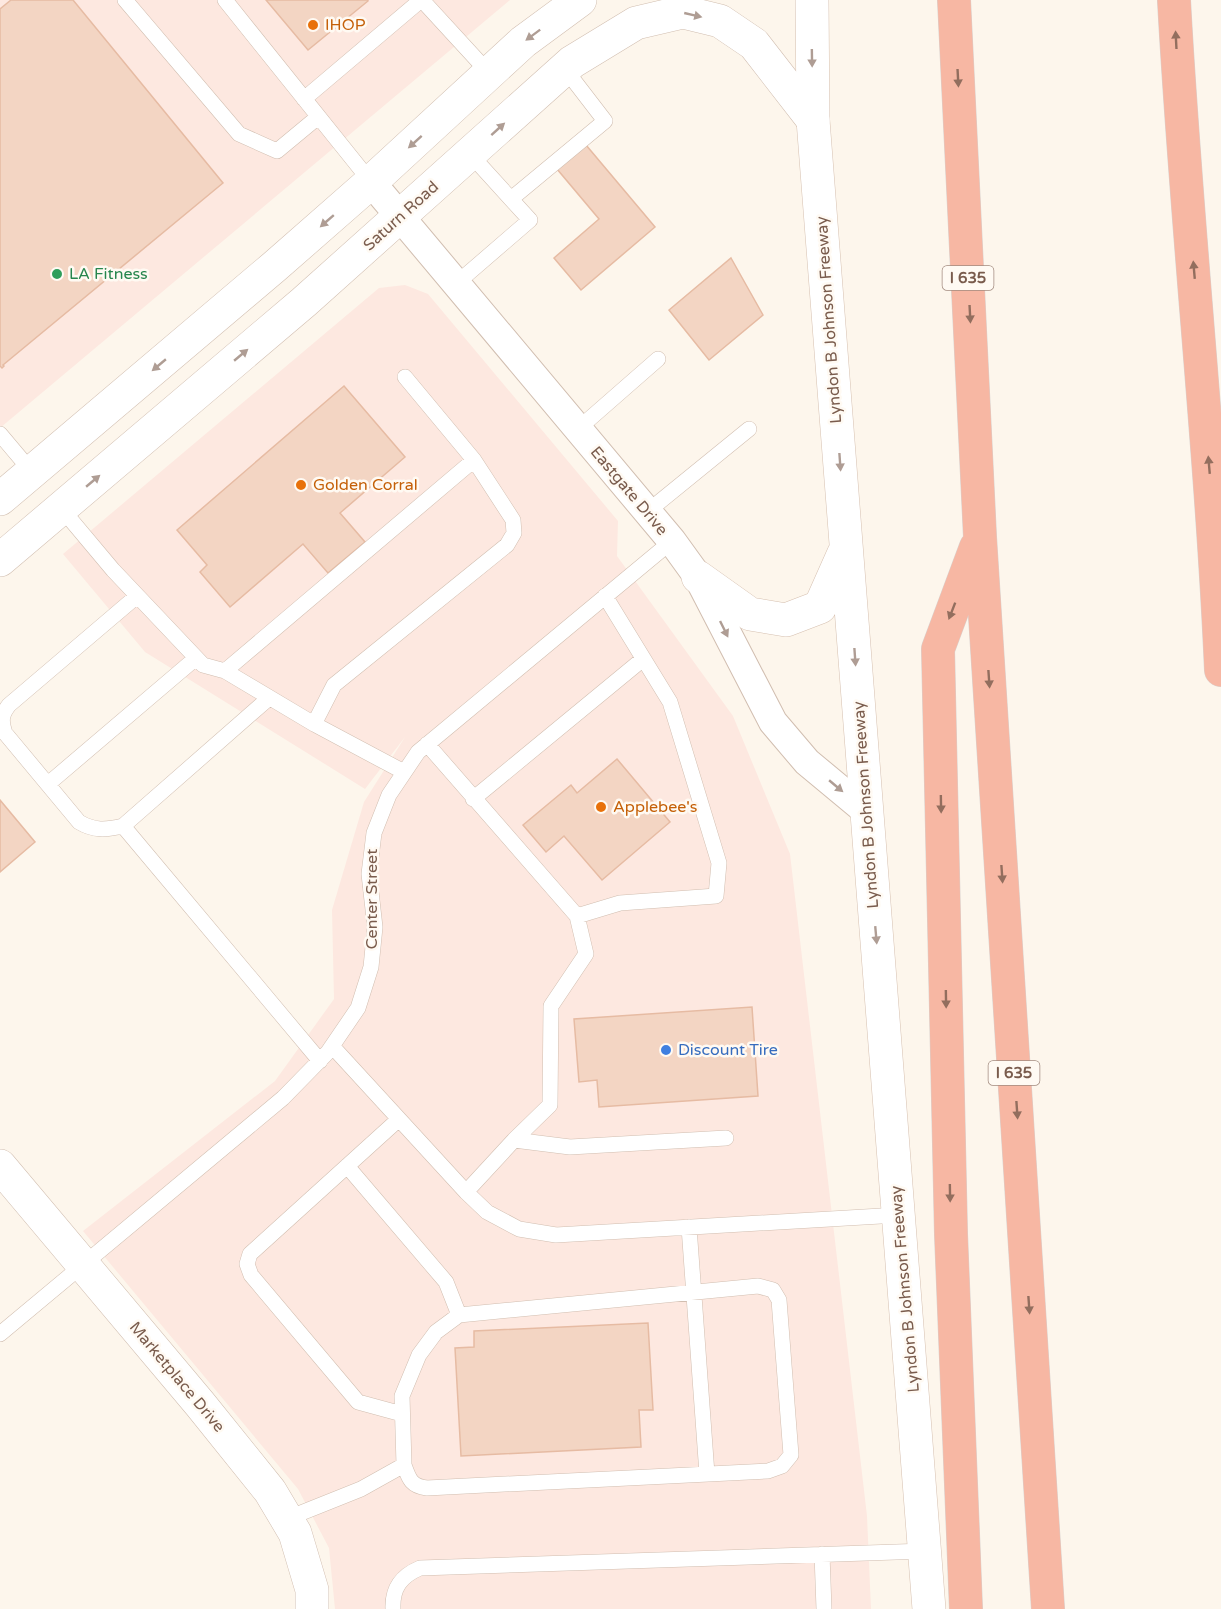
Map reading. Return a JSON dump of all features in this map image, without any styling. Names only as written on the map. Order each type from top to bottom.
[{"type":"highway","points":[[1174,0],[1215,538],[1221,670]]},
{"type":"highway","name":"I 635","points":[[955,10],[980,537],[1048,1609]]},
{"type":"highway","points":[[966,1609],[951,1234],[938,649],[980,537]]},
{"type":"street","points":[[0,499],[274,267],[371,182],[523,42],[580,0]]},
{"type":"street","name":"Lyndon B Johnson Freeway","points":[[812,0],[813,120],[930,1609]]},
{"type":"street","name":"Saturn Road","points":[[0,560],[304,302],[572,62],[636,23],[683,12],[720,21],[754,44],[813,120]]},
{"type":"street","name":"Eastgate Drive","points":[[371,182],[672,542],[698,577],[773,722],[807,762],[866,811]]},
{"type":"street","points":[[32,472],[61,508]]},
{"type":"street","points":[[698,577],[750,614],[786,620],[820,607],[846,549]]},
{"type":"street","name":"Marketplace Drive","points":[[0,1166],[270,1491],[295,1533],[312,1590],[312,1609]]},
{"type":"lane","points":[[125,0],[239,134],[277,151],[318,117]]},
{"type":"lane","points":[[225,0],[371,182]]},
{"type":"lane","points":[[304,99],[422,0],[489,73]]},
{"type":"lane","points":[[511,199],[605,121],[565,69]]},
{"type":"lane","points":[[457,284],[530,220],[470,154]]},
{"type":"lane","points":[[578,429],[658,358]]},
{"type":"lane","points":[[314,724],[334,685],[507,545],[514,533],[513,520],[474,460],[405,377]]},
{"type":"lane","points":[[647,512],[749,429]]},
{"type":"lane","points":[[0,434],[32,472]]},
{"type":"lane","points":[[225,671],[474,460]]},
{"type":"lane","points":[[61,508],[136,596],[203,666],[225,671],[314,724],[404,772]]},
{"type":"lane","name":"Center Street","points":[[0,1334],[283,1098],[320,1061],[358,1008],[371,967],[375,927],[369,874],[374,832],[389,795],[417,752],[672,542]]},
{"type":"lane","points":[[136,596],[9,705],[3,713],[1,722],[5,733],[79,822],[101,830],[123,826],[269,698]]},
{"type":"lane","points":[[576,916],[620,903],[716,896],[719,863],[670,702],[605,596]]},
{"type":"lane","points":[[48,784],[196,658]]},
{"type":"lane","points":[[473,799],[644,659]]},
{"type":"lane","points":[[427,744],[576,916],[586,954],[551,1006],[550,1105],[466,1192]]},
{"type":"lane","points":[[123,826],[320,1061]]},
{"type":"lane","points":[[332,1046],[466,1192],[487,1212],[519,1229],[556,1235],[898,1215]]},
{"type":"lane","points":[[399,1119],[250,1254],[247,1264],[251,1275],[358,1402],[402,1414]]},
{"type":"lane","points":[[514,1140],[570,1147],[726,1138]]},
{"type":"lane","points":[[346,1166],[446,1282],[459,1315]]},
{"type":"lane","points":[[689,1227],[707,1474]]},
{"type":"lane","points":[[758,1286],[772,1290],[779,1300],[791,1455],[782,1466],[768,1471],[427,1488],[418,1487],[410,1481],[404,1465],[402,1396],[419,1355],[436,1332],[459,1315],[692,1292],[758,1286]]},
{"type":"lane","points":[[286,1518],[361,1489],[404,1465]]},
{"type":"lane","points":[[393,1609],[397,1584],[406,1574],[420,1568],[926,1551]]},
{"type":"lane","points":[[822,1554],[825,1609]]},
{"type":"shaded area","points":[[0,0],[510,0],[0,428]]},
{"type":"shaded area","points":[[405,285],[428,294],[618,521],[617,556],[733,716],[790,854],[867,1516],[871,1609],[335,1609],[329,1548],[298,1489],[83,1231],[275,1081],[334,999],[332,910],[364,802],[405,737],[365,789],[145,652],[63,554],[379,288]]},
{"type":"building","name":"LA Fitness","points":[[11,0],[73,0],[223,183],[2,368],[0,366],[0,9]]},
{"type":"building","name":"IHOP","points":[[266,0],[368,0],[368,1],[308,50]]},
{"type":"building","points":[[586,145],[655,227],[581,290],[554,258],[599,219],[557,169]]},
{"type":"building","points":[[731,258],[763,315],[709,360],[669,310]]},
{"type":"building","name":"Golden Corral","points":[[344,386],[405,457],[340,513],[365,542],[328,573],[303,544],[230,607],[200,572],[207,565],[177,530]]},
{"type":"building","name":"Applebee's","points":[[617,759],[670,822],[602,880],[564,836],[546,852],[523,825],[571,785],[577,793]]},
{"type":"building","points":[[0,800],[35,842],[0,872]]},
{"type":"building","name":"Discount Tire","points":[[752,1007],[758,1096],[599,1107],[597,1080],[579,1082],[574,1019]]},
{"type":"building","points":[[648,1323],[653,1410],[639,1410],[641,1447],[461,1456],[455,1348],[474,1347],[474,1331]]},
{"type":"place","name":"IHOP","points":[[313,25]]},
{"type":"place","name":"LA Fitness","points":[[57,274]]},
{"type":"place","name":"Golden Corral","points":[[301,485]]},
{"type":"place","name":"Applebee's","points":[[601,807]]},
{"type":"place","name":"Discount Tire","points":[[666,1050]]}]
